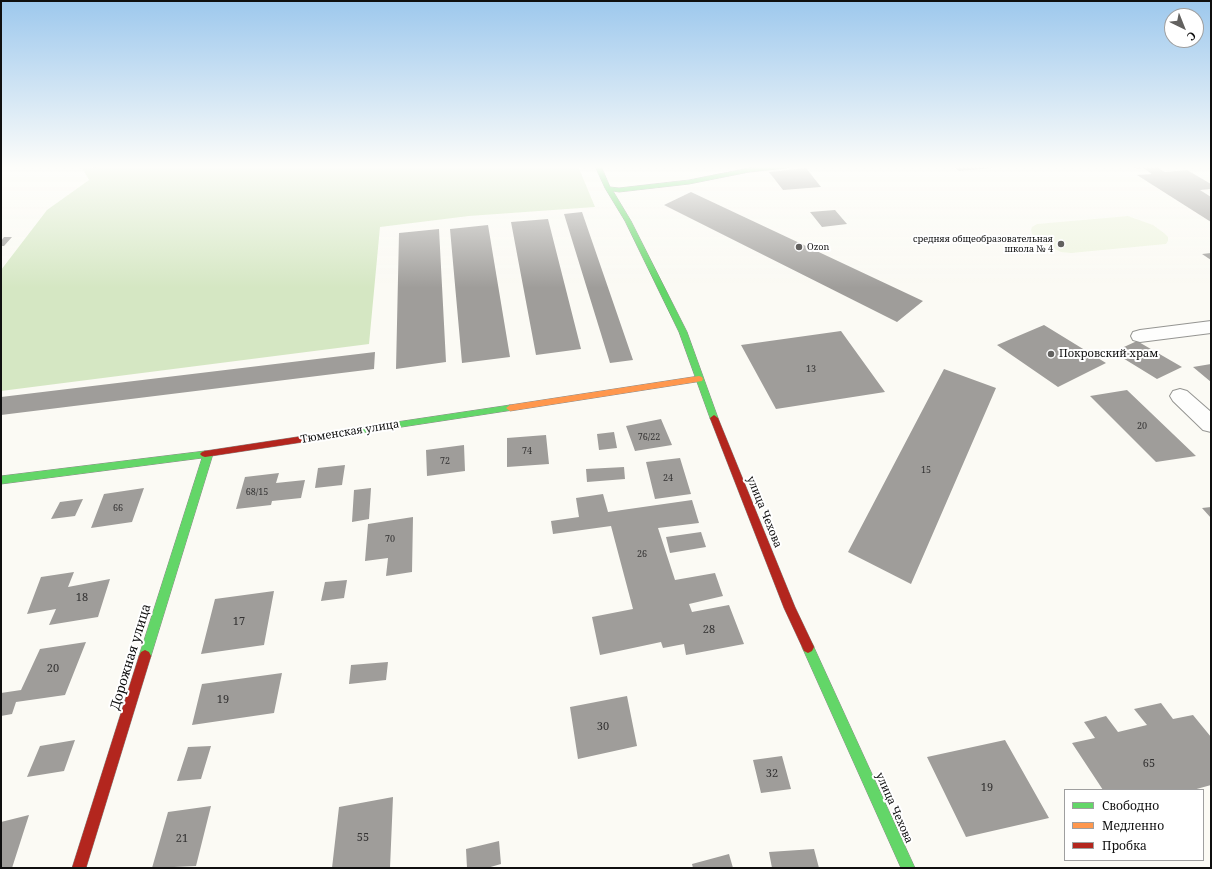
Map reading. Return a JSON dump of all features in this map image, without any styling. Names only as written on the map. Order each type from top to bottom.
[{"type":"main road","name":"улица Чехова","points":[[619,207],[628,221],[683,332],[699,379],[790,608],[908,868]]},
{"type":"main road","name":"Тюменская улица","points":[[1,480],[208,454],[699,379]]},
{"type":"main road","name":"Дорожная улица","points":[[79,868],[208,454]]},
{"type":"street","points":[[1140,336],[1211,327]]},
{"type":"street","points":[[1180,396],[1211,424]]},
{"type":"green space","points":[[52,207],[595,207],[469,216],[380,227],[369,344],[1,391],[1,270],[47,210]]},
{"type":"green space","points":[[1128,216],[1153,225],[1164,233],[1168,237],[1166,244],[1071,253],[1061,252],[1042,243],[1032,234],[1031,230],[1032,227],[1037,224]]},
{"type":"building","points":[[667,207],[722,207],[923,301],[897,322]]},
{"type":"building","points":[[1187,207],[1211,207],[1211,222]]},
{"type":"building","points":[[835,210],[847,224],[822,227],[810,212]]},
{"type":"building","points":[[582,212],[633,360],[610,363],[564,214]]},
{"type":"building","points":[[548,219],[581,349],[536,355],[511,222]]},
{"type":"building","points":[[488,225],[510,357],[462,363],[450,229]]},
{"type":"building","points":[[439,229],[446,362],[396,369],[399,233]]},
{"type":"building","points":[[4,237],[12,237],[4,246],[1,246],[1,241]]},
{"type":"building","points":[[1211,253],[1211,260],[1202,254]]},
{"type":"building","name":"Покровский храм","points":[[1044,325],[1106,363],[1058,387],[997,345]]},
{"type":"building","points":[[841,331],[885,392],[776,409],[741,345]]},
{"type":"building","points":[[1137,341],[1182,367],[1157,379],[1113,352]]},
{"type":"building","points":[[375,352],[374,369],[1,415],[1,397]]},
{"type":"building","points":[[1211,364],[1211,382],[1193,367]]},
{"type":"building","points":[[944,369],[996,388],[911,584],[848,552]]},
{"type":"building","points":[[1127,390],[1196,456],[1156,462],[1090,396]]},
{"type":"building","points":[[661,419],[672,445],[635,451],[626,426]]},
{"type":"building","points":[[614,432],[617,448],[599,450],[597,434]]},
{"type":"building","points":[[546,435],[549,464],[507,467],[507,438]]},
{"type":"building","points":[[464,445],[465,471],[427,476],[426,450]]},
{"type":"building","points":[[680,458],[691,494],[655,499],[646,462]]},
{"type":"building","points":[[345,465],[342,485],[315,488],[318,468]]},
{"type":"building","points":[[624,467],[625,479],[587,482],[586,469]]},
{"type":"building","points":[[279,473],[276,483],[305,480],[301,498],[272,501],[271,505],[236,509],[245,477]]},
{"type":"building","points":[[144,488],[132,522],[91,528],[104,494]]},
{"type":"building","points":[[371,488],[369,519],[352,522],[354,490]]},
{"type":"building","points":[[603,494],[608,512],[692,500],[699,523],[658,528],[675,580],[715,573],[723,596],[689,604],[692,612],[729,605],[744,644],[686,655],[684,644],[663,648],[661,642],[600,655],[592,617],[633,609],[611,526],[553,534],[551,521],[579,517],[576,498]]},
{"type":"building","points":[[83,499],[75,516],[51,519],[60,502]]},
{"type":"building","points":[[1211,507],[1211,518],[1202,508]]},
{"type":"building","points":[[413,517],[412,572],[386,576],[388,558],[365,561],[368,524]]},
{"type":"building","points":[[701,532],[706,547],[670,553],[666,537]]},
{"type":"building","points":[[74,572],[68,587],[110,579],[98,617],[49,625],[56,609],[27,614],[41,577]]},
{"type":"building","points":[[347,580],[344,598],[321,601],[325,582]]},
{"type":"building","points":[[274,591],[264,645],[201,654],[215,599]]},
{"type":"building","points":[[86,642],[65,695],[16,702],[12,714],[1,716],[1,693],[21,690],[40,649]]},
{"type":"building","points":[[388,662],[386,680],[349,684],[351,665]]},
{"type":"building","points":[[282,673],[274,713],[192,725],[202,684]]},
{"type":"building","points":[[627,696],[637,746],[578,759],[570,707]]},
{"type":"building","points":[[1161,703],[1173,719],[1193,715],[1211,737],[1211,785],[1197,789],[1102,789],[1072,743],[1095,738],[1084,722],[1106,716],[1118,732],[1147,725],[1134,709]]},
{"type":"building","points":[[75,740],[64,771],[27,777],[40,746]]},
{"type":"building","points":[[1005,740],[1049,818],[966,837],[927,757]]},
{"type":"building","points":[[211,746],[201,779],[177,781],[188,747]]},
{"type":"building","points":[[782,756],[791,789],[761,793],[753,760]]},
{"type":"building","points":[[393,797],[390,868],[332,868],[339,807]]},
{"type":"building","points":[[211,806],[196,866],[152,868],[168,812]]},
{"type":"building","points":[[29,815],[12,868],[1,868],[1,822]]},
{"type":"building","points":[[499,841],[501,864],[487,868],[467,868],[466,849]]},
{"type":"building","points":[[814,849],[819,868],[772,868],[769,852]]},
{"type":"building","points":[[729,854],[733,868],[693,868],[692,864]]},
{"type":"traffic: fast","points":[[619,207],[628,221],[683,332],[714,418]]},
{"type":"traffic: fast","points":[[323,436],[510,408]]},
{"type":"traffic: fast","points":[[1,480],[205,454]]},
{"type":"traffic: fast","points":[[145,656],[208,454]]},
{"type":"traffic: fast","points":[[808,647],[908,868]]},
{"type":"traffic: slow","points":[[510,408],[699,379]]},
{"type":"traffic: jam","points":[[714,418],[790,608],[808,647]]},
{"type":"traffic: jam","points":[[205,454],[323,436]]},
{"type":"traffic: jam","points":[[79,868],[145,656]]},
{"type":"place","name":"средняя общеобразовательная школа № 4","points":[[1061,244]]},
{"type":"place","name":"Ozon","points":[[799,247]]},
{"type":"place","name":"Покровский храм","points":[[1051,354]]}]
